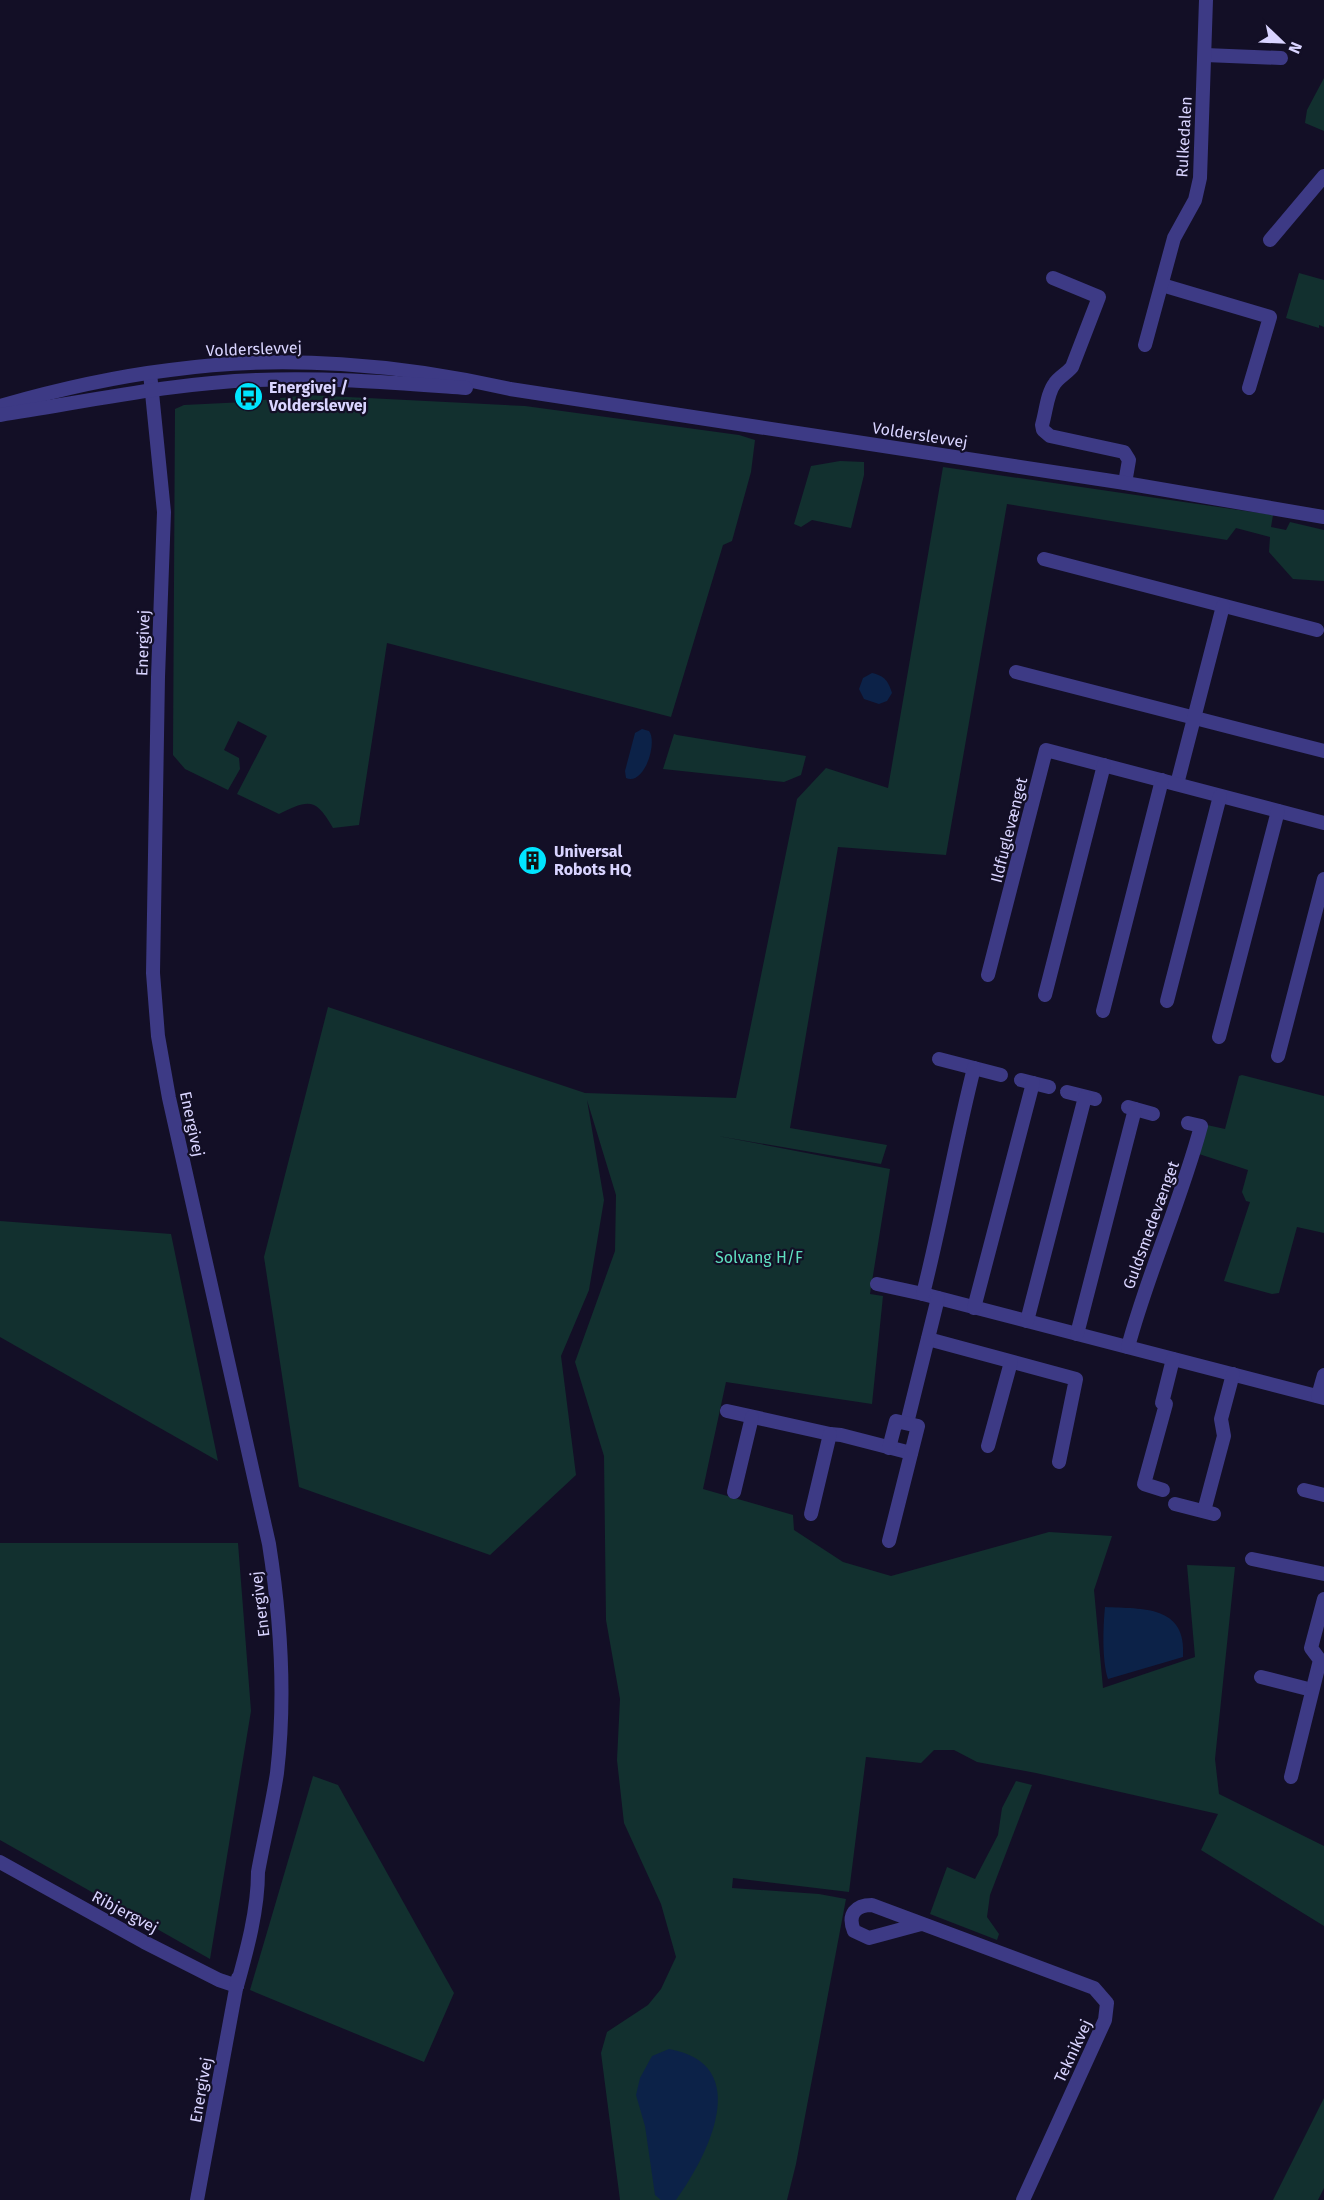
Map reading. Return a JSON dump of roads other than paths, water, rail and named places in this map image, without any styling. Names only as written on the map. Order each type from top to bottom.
[{"type":"street","name":"Rulkedalen","points":[[1145,345],[1174,238],[1195,200],[1200,178],[1206,0]]},
{"type":"street","points":[[1205,55],[1281,58]]},
{"type":"street","points":[[1270,240],[1324,176]]},
{"type":"street","points":[[1053,278],[1099,297],[1072,367],[1066,375],[1055,381],[1042,425],[1043,430],[1050,436],[1124,452],[1129,460],[1125,483]]},
{"type":"street","points":[[1162,285],[1270,317],[1249,388]]},
{"type":"street","name":"Volderslevvej","points":[[0,406],[98,381],[150,372],[256,363],[316,363],[388,369],[1125,483],[1324,517]]},
{"type":"street","points":[[152,390],[157,383],[173,378],[254,372],[388,369]]},
{"type":"street","name":"Energivej","points":[[150,372],[164,512],[158,677],[153,973],[159,1035],[169,1098],[269,1544],[282,1649],[282,1694],[277,1773],[258,1872],[253,1919],[237,1986],[197,2200]]},
{"type":"street","name":"Volderslevvej","points":[[0,415],[152,390],[255,380],[332,379],[510,389]]},
{"type":"street","points":[[1044,559],[1317,630]]},
{"type":"street","points":[[1177,784],[1223,606]]},
{"type":"street","points":[[1016,672],[1324,751]]},
{"type":"street","name":"Ildfuglevænget","points":[[988,975],[1046,750],[1324,823]]},
{"type":"street","points":[[1045,995],[1104,765]]},
{"type":"street","points":[[1103,1011],[1162,780]]},
{"type":"street","points":[[1167,1000],[1220,796]]},
{"type":"street","points":[[1219,1037],[1278,811]]},
{"type":"street","points":[[1278,1056],[1324,879]]},
{"type":"street","points":[[939,1059],[1001,1075]]},
{"type":"street","points":[[923,1294],[974,1068]]},
{"type":"street","points":[[974,1308],[1027,1081],[1049,1087]]},
{"type":"street","points":[[1027,1321],[1090,1098],[1067,1092]]},
{"type":"street","points":[[1077,1334],[1131,1108],[1153,1114]]},
{"type":"street","name":"Guldsmedevænget","points":[[1128,1347],[1147,1281],[1189,1171],[1201,1126],[1188,1123]]},
{"type":"street","points":[[877,1284],[1321,1397],[1324,1375]]},
{"type":"street","points":[[907,1423],[938,1299]]},
{"type":"street","points":[[928,1339],[1076,1379],[1059,1462]]},
{"type":"street","points":[[1164,1490],[1144,1484],[1166,1404],[1162,1403],[1173,1359]]},
{"type":"street","points":[[988,1446],[1011,1362]]},
{"type":"street","points":[[1175,1504],[1209,1513],[1224,1436],[1221,1419],[1233,1374]]},
{"type":"street","points":[[727,1412],[841,1435],[911,1453]]},
{"type":"street","points":[[735,1492],[752,1417]]},
{"type":"street","points":[[889,1448],[896,1421],[918,1426],[889,1541]]},
{"type":"street","points":[[811,1514],[830,1434]]},
{"type":"street","points":[[1304,1490],[1324,1495]]},
{"type":"street","points":[[1252,1559],[1324,1574]]},
{"type":"street","points":[[1291,1777],[1312,1690],[1322,1660],[1311,1648],[1324,1599]]},
{"type":"street","points":[[1261,1677],[1312,1690]]},
{"type":"street","name":"Ribjergvej","points":[[0,1862],[144,1942],[219,1980],[237,1986]]},
{"type":"street","name":"Teknikvej","points":[[921,1924],[1094,1988],[1107,2003],[1105,2020],[1023,2200]]},
{"type":"water","points":[[872,673],[885,680],[892,693],[887,701],[879,704],[864,699],[859,689],[863,678]]},
{"type":"water","points":[[642,729],[649,731],[651,737],[652,745],[648,762],[638,776],[633,779],[626,778],[625,771],[635,733]]},
{"type":"water","points":[[1105,1607],[1147,1610],[1160,1613],[1170,1619],[1178,1628],[1182,1640],[1183,1657],[1108,1679],[1103,1634]]},
{"type":"water","points":[[669,2049],[695,2058],[711,2073],[717,2092],[717,2114],[711,2137],[676,2200],[661,2200],[655,2195],[645,2126],[636,2095],[640,2078],[652,2056]]},
{"type":"place","name":"Energivej / Volderslevvej","points":[[248,396]]},
{"type":"place","name":"Universal Robots HQ","points":[[533,860]]},
{"type":"park label","name":"Solvang H/F","points":[[759,1257]]}]
